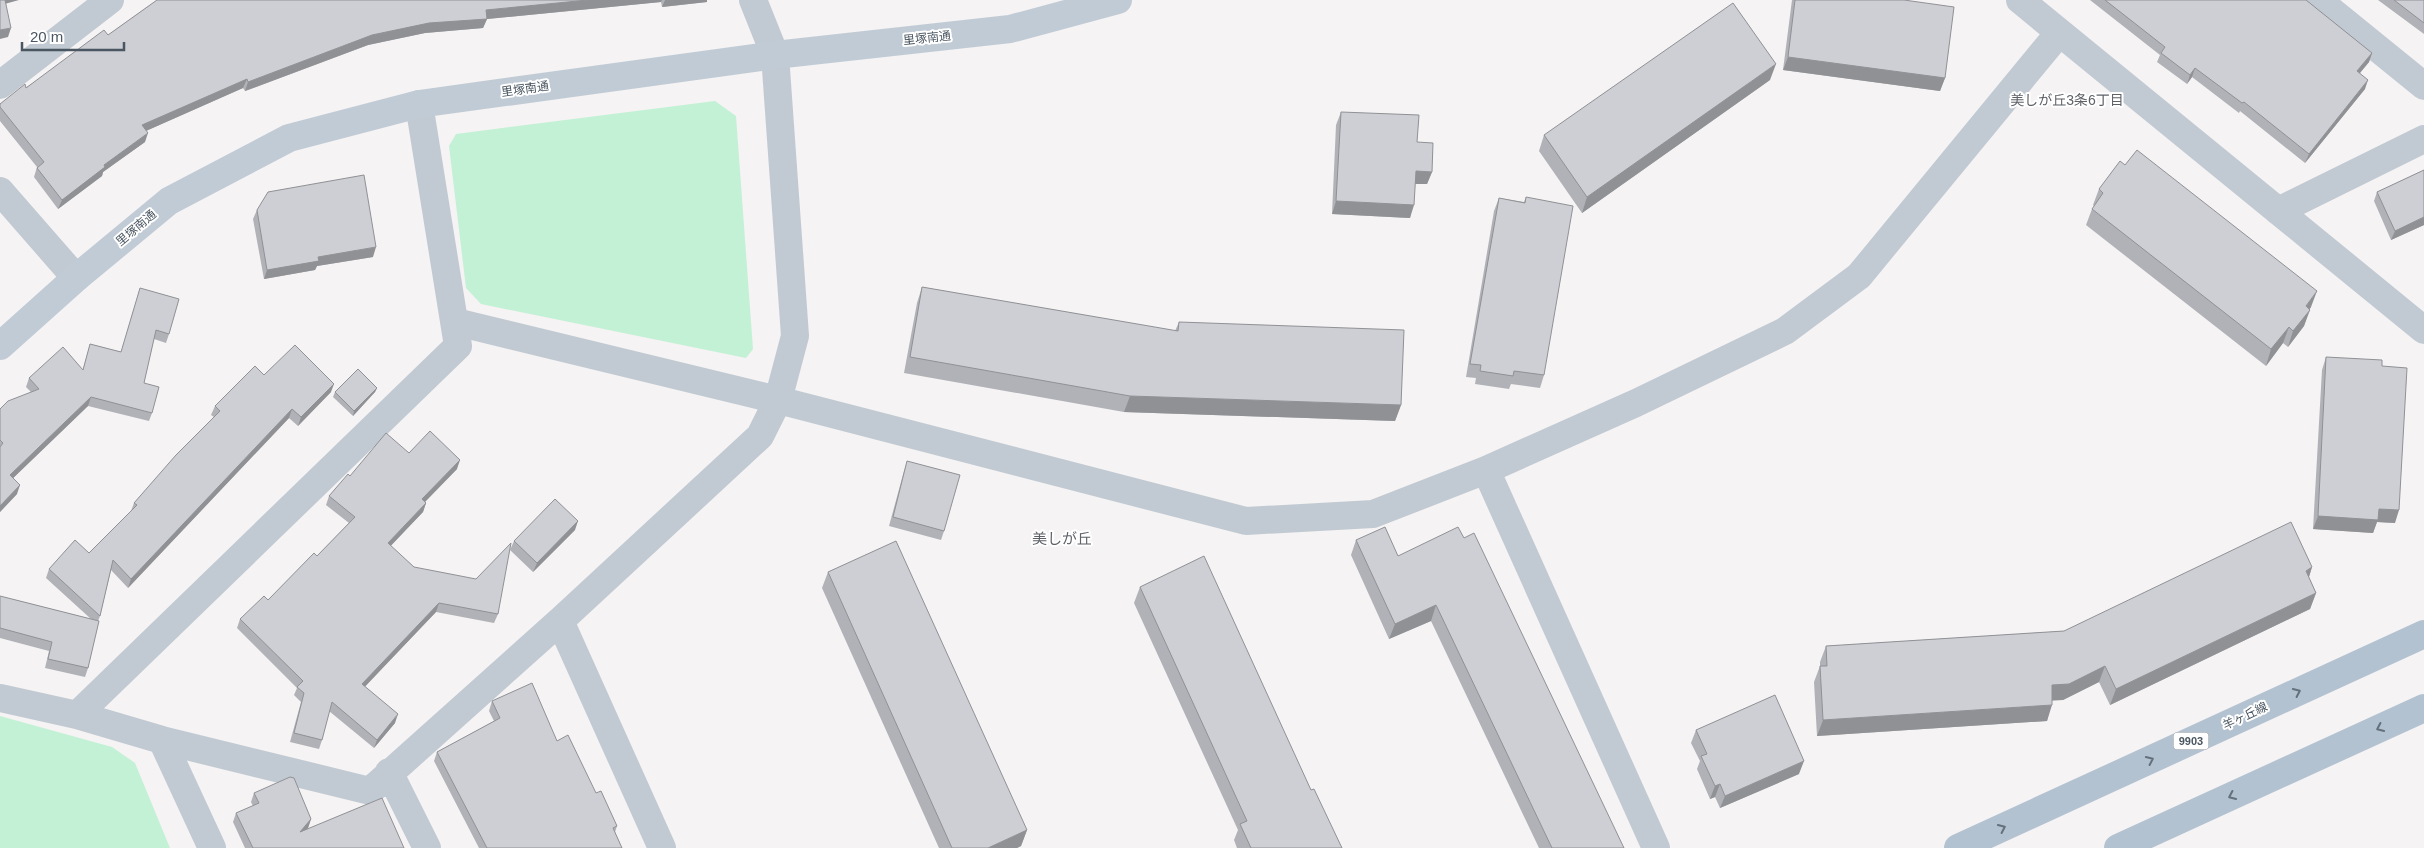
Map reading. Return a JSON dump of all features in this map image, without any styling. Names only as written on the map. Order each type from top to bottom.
[{"type":"main road","name":"羊ヶ丘線","points":[[1958,848],[2424,634]]},
{"type":"main road","points":[[2118,848],[2424,708]]},
{"type":"street","points":[[0,698],[77,715],[162,740],[370,791],[560,621],[760,436],[778,400],[795,336],[775,55],[753,0]]},
{"type":"street","name":"里塚南通","points":[[0,346],[76,278],[169,200],[289,138],[418,104],[775,55],[1010,29],[1118,0]]},
{"type":"street","points":[[2020,0],[2424,330]]},
{"type":"street","points":[[2318,0],[2424,86]]},
{"type":"street","points":[[0,84],[106,1]]},
{"type":"street","points":[[456,322],[778,400],[1246,520],[1373,514],[1486,470],[1636,403],[1785,331],[1859,276],[2059,33]]},
{"type":"street","points":[[77,715],[458,346],[456,322],[418,104]]},
{"type":"street","points":[[2278,212],[2424,139]]},
{"type":"street","points":[[0,191],[76,278]]},
{"type":"street","points":[[1486,470],[1656,848]]},
{"type":"street","points":[[560,621],[662,848]]},
{"type":"street","points":[[162,740],[212,848]]},
{"type":"street","points":[[389,772],[427,848]]},
{"type":"green space","points":[[715,101],[736,116],[753,349],[746,358],[481,304],[466,288],[449,146],[456,134]]},
{"type":"green space","points":[[0,716],[112,747],[135,763],[170,848],[0,848]]},
{"type":"building","points":[[0,0],[5,0],[11,28],[0,30]]},
{"type":"building","points":[[157,0],[588,0],[486,10],[487,19],[429,23],[372,35],[248,82],[247,79],[142,125],[148,133],[104,165],[105,167],[62,200],[37,168],[44,162],[0,107],[0,104],[25,84],[26,88],[104,30],[108,35]]},
{"type":"building","points":[[1795,0],[1904,0],[1954,7],[1945,78],[1788,57]]},
{"type":"building","points":[[2105,0],[2306,0],[2372,53],[2357,71],[2368,80],[2309,154],[2244,102],[2242,103],[2195,68],[2190,75],[2161,53],[2165,47]]},
{"type":"building","points":[[2394,0],[2424,0],[2424,23]]},
{"type":"building","points":[[1733,3],[1776,64],[1587,197],[1544,135]]},
{"type":"building","points":[[1341,112],[1419,115],[1417,142],[1433,143],[1432,172],[1416,171],[1414,205],[1336,201]]},
{"type":"building","points":[[2137,150],[2317,291],[2306,306],[2310,310],[2293,331],[2289,327],[2271,349],[2092,209],[2103,193],[2099,189],[2120,161],[2125,165]]},
{"type":"building","points":[[2424,170],[2424,217],[2395,231],[2377,192]]},
{"type":"building","points":[[364,175],[376,247],[318,257],[319,261],[267,270],[257,210],[268,192]]},
{"type":"building","points":[[1526,197],[1573,206],[1544,375],[1514,371],[1513,376],[1480,371],[1481,365],[1470,364],[1499,198],[1525,203]]},
{"type":"building","points":[[922,287],[1178,331],[1179,322],[1404,330],[1401,405],[1130,396],[910,357]]},
{"type":"building","points":[[140,288],[179,299],[169,334],[156,330],[144,383],[159,387],[152,413],[91,397],[10,475],[20,485],[0,506],[0,447],[3,443],[0,440],[0,409],[8,401],[39,389],[29,378],[63,347],[83,370],[90,344],[121,352]]},
{"type":"building","points":[[295,345],[334,384],[301,417],[292,409],[131,579],[113,560],[100,616],[49,569],[75,540],[89,553],[137,505],[134,503],[176,455],[220,411],[215,406],[255,366],[264,375]]},
{"type":"building","points":[[2326,357],[2382,360],[2382,366],[2407,368],[2399,510],[2379,509],[2378,520],[2318,516]]},
{"type":"building","points":[[358,369],[377,388],[354,411],[335,392]]},
{"type":"building","points":[[430,431],[460,460],[422,499],[426,503],[388,543],[414,567],[476,579],[511,543],[498,614],[439,603],[362,684],[398,714],[377,740],[332,702],[322,740],[294,733],[304,693],[297,687],[303,681],[240,619],[264,596],[268,600],[314,553],[317,556],[355,517],[329,496],[348,474],[350,476],[386,433],[409,453]]},
{"type":"building","points":[[907,461],[960,475],[944,531],[893,517]]},
{"type":"building","points":[[555,499],[578,521],[537,563],[514,541]]},
{"type":"building","points":[[2291,522],[2312,567],[2306,571],[2316,593],[2116,689],[2105,666],[2069,684],[2052,685],[2052,705],[1823,720],[1820,666],[1827,666],[1826,646],[2064,631]]},
{"type":"building","points":[[1385,527],[1398,556],[1458,527],[1464,538],[1474,533],[1624,848],[1552,848],[1436,605],[1395,624],[1356,540]]},
{"type":"building","points":[[896,541],[1027,830],[988,848],[952,848],[828,572]]},
{"type":"building","points":[[1204,556],[1311,790],[1314,789],[1342,848],[1251,848],[1240,824],[1247,821],[1140,587]]},
{"type":"building","points":[[0,596],[99,621],[88,668],[48,659],[52,642],[0,628]]},
{"type":"building","points":[[532,683],[557,741],[568,735],[596,793],[601,791],[617,826],[613,828],[622,848],[487,848],[437,752],[500,718],[492,701]]},
{"type":"building","points":[[1775,695],[1804,761],[1725,796],[1720,784],[1715,786],[1701,756],[1707,754],[1696,730]]},
{"type":"building","points":[[290,777],[294,778],[311,819],[300,832],[382,798],[404,848],[253,848],[236,813],[259,803],[254,793]]},
{"type":"district","name":"美しが丘3条6丁目","points":[[2067,100]]},
{"type":"district","name":"美しが丘","points":[[1062,538]]}]
